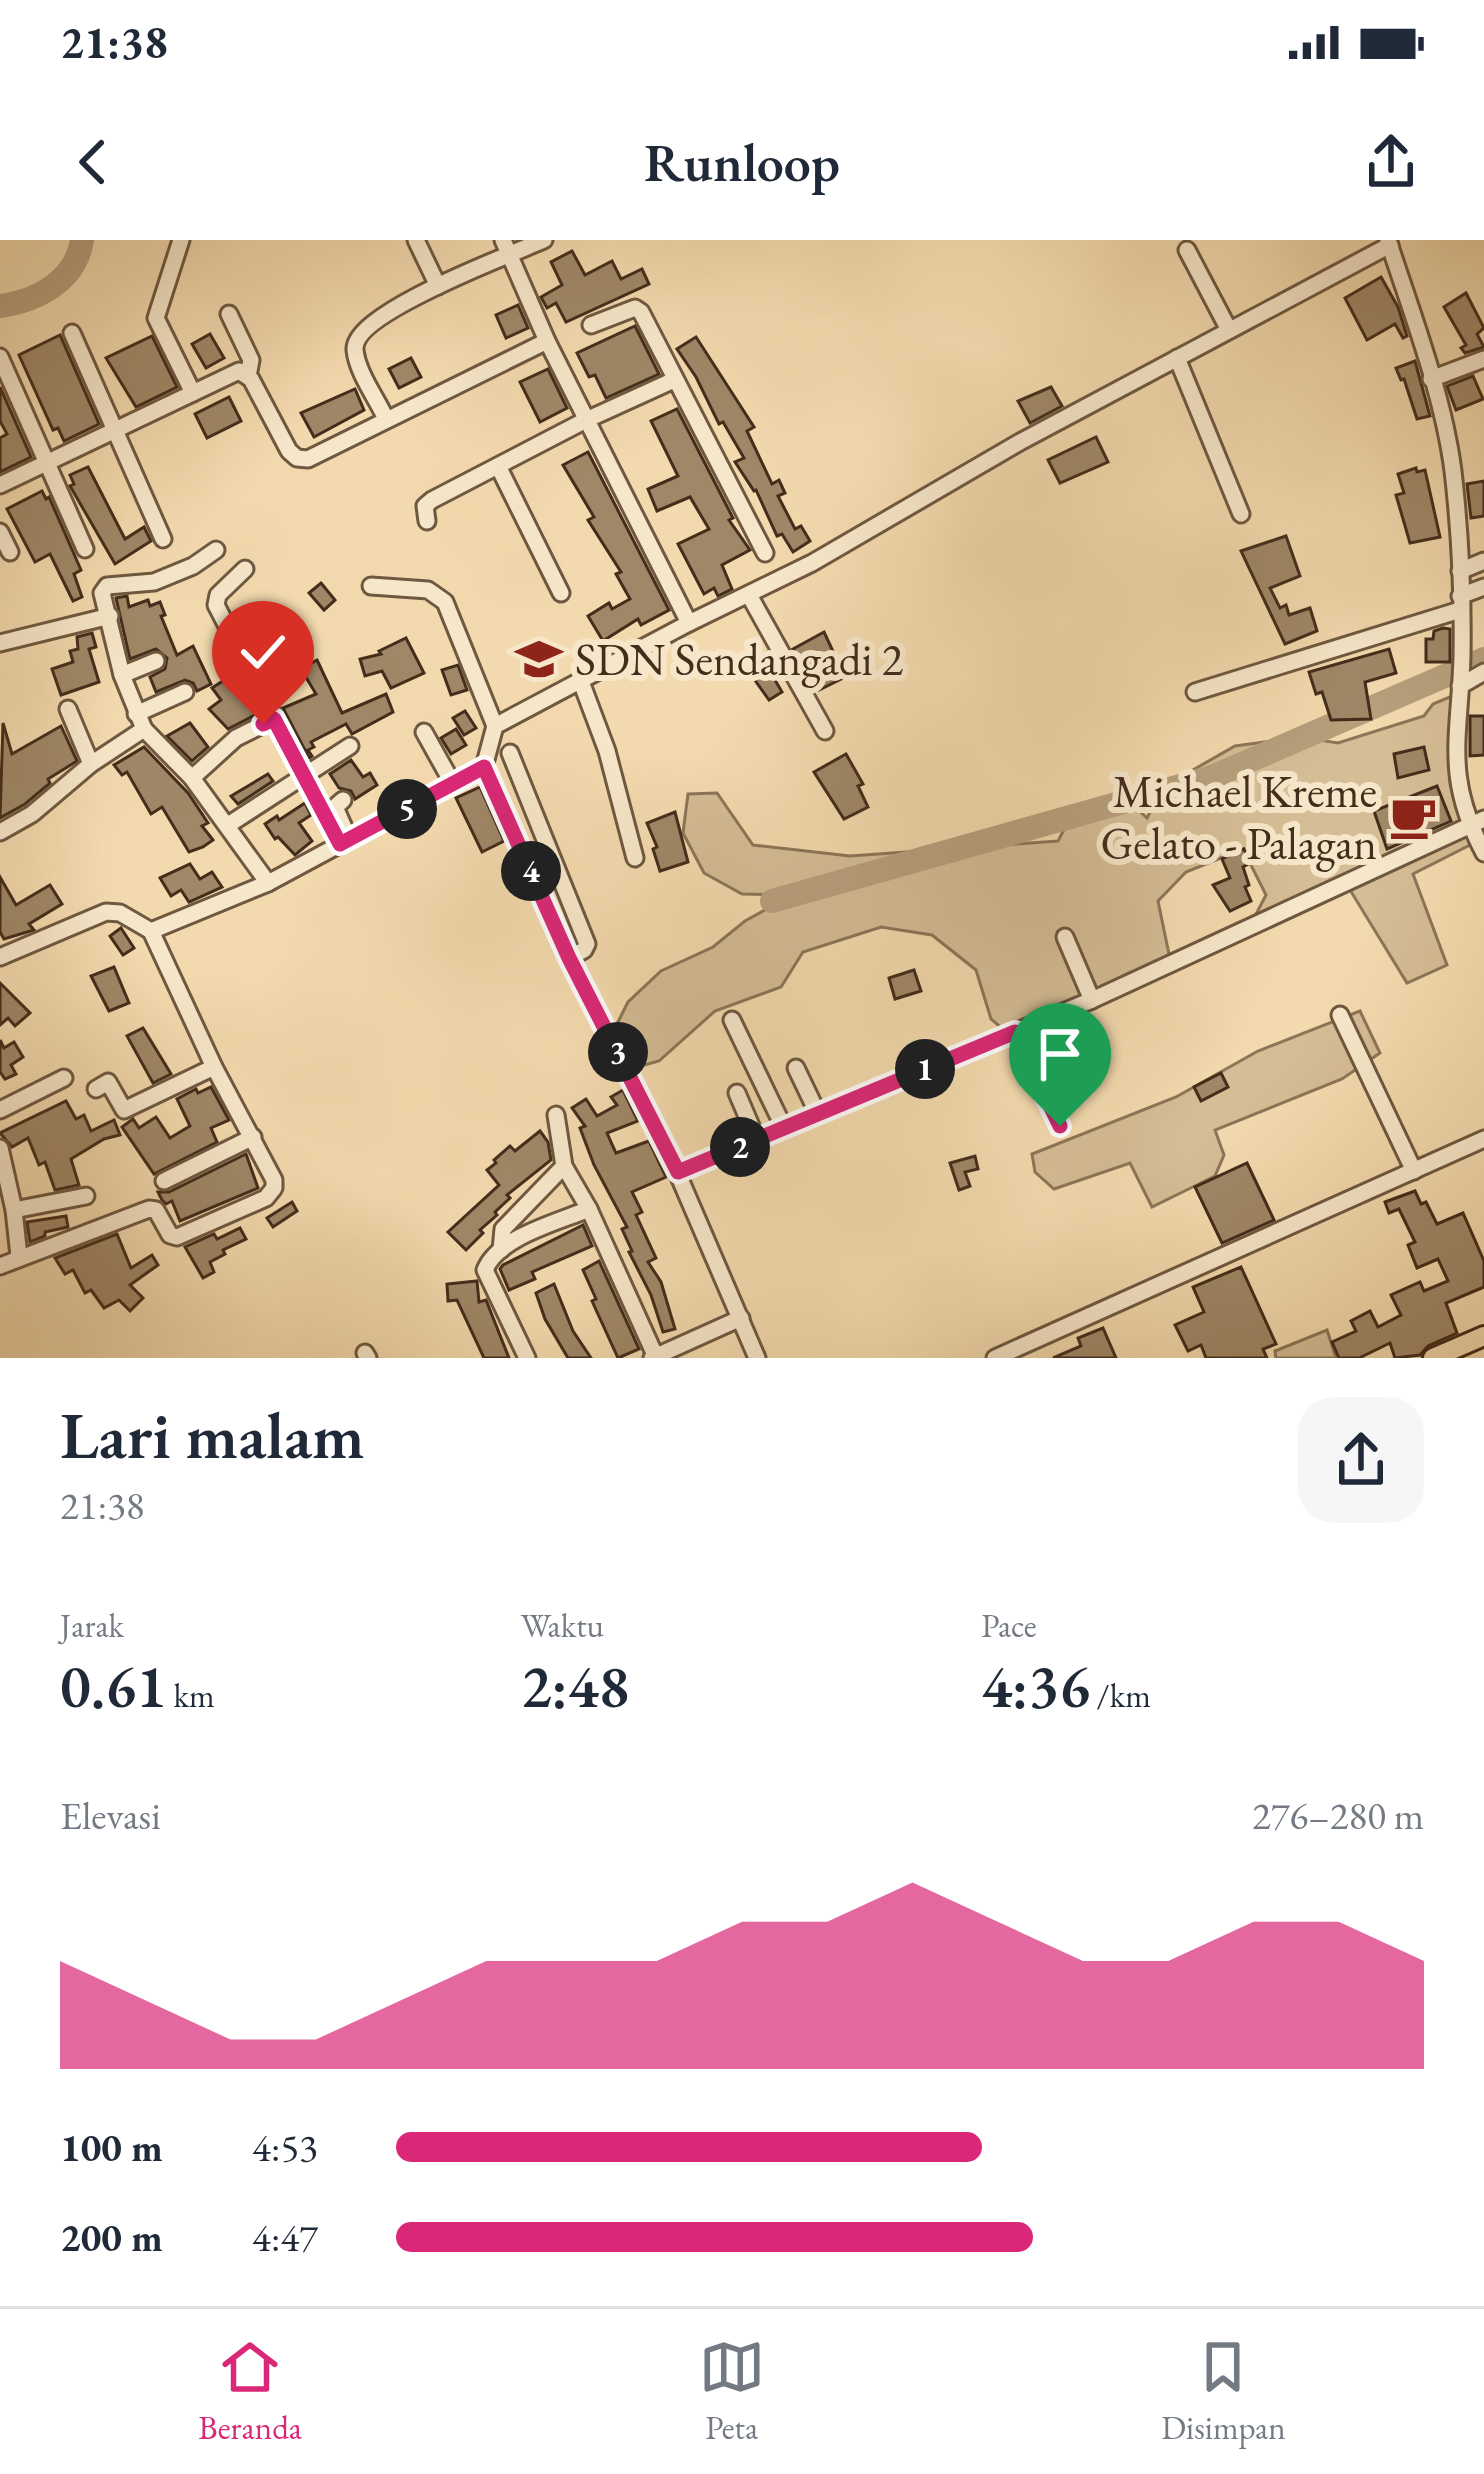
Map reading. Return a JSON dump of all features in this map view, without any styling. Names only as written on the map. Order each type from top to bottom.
[{"type":"main road","points":[[1433,1358],[1484,1336]]},
{"type":"street","points":[[182,240],[156,319],[193,393]]},
{"type":"street","points":[[416,240],[438,286]]},
{"type":"street","points":[[386,419],[356,353],[357,340],[380,317],[506,248],[544,240]]},
{"type":"street","points":[[495,726],[749,595],[1389,242],[1431,379],[1452,468],[1462,654],[1454,767],[1477,822],[1484,853]]},
{"type":"street","points":[[506,248],[584,421],[689,622]]},
{"type":"street","points":[[1187,250],[1229,330]]},
{"type":"street","points":[[591,325],[638,308],[765,553]]},
{"type":"street","points":[[229,314],[251,360],[248,376],[297,458],[318,455],[547,341]]},
{"type":"street","points":[[72,333],[163,539]]},
{"type":"street","points":[[0,357],[85,549]]},
{"type":"street","points":[[1178,358],[1241,514]]},
{"type":"street","points":[[1431,379],[1484,358]]},
{"type":"street","points":[[0,484],[234,372],[248,376]]},
{"type":"street","points":[[427,521],[425,506],[432,500],[674,380]]},
{"type":"street","points":[[499,468],[560,592]]},
{"type":"street","points":[[216,550],[169,577],[104,589],[122,675],[140,722],[192,778],[268,883]]},
{"type":"street","points":[[1460,571],[1484,561]]},
{"type":"street","points":[[244,569],[218,595],[216,604],[274,719],[345,842]]},
{"type":"street","points":[[371,586],[428,590],[445,602],[495,726],[484,767],[569,958],[678,1172],[757,1358]]},
{"type":"street","points":[[1196,692],[1460,603],[1484,587]]},
{"type":"street","points":[[749,595],[825,730]]},
{"type":"street","points":[[0,644],[110,616]]},
{"type":"street","points":[[122,675],[156,661]]},
{"type":"street","points":[[1460,680],[1484,672]]},
{"type":"street","points":[[580,679],[607,751],[635,858]]},
{"type":"street","points":[[8,828],[140,722],[185,692]]},
{"type":"street","points":[[68,709],[91,764]]},
{"type":"street","points":[[192,778],[236,738],[274,719]]},
{"type":"street","points":[[424,732],[454,784]]},
{"type":"street","points":[[228,825],[350,746]]},
{"type":"street","points":[[510,753],[587,944],[569,958]]},
{"type":"street","points":[[151,931],[268,883],[484,767]]},
{"type":"street","points":[[503,807],[529,799]]},
{"type":"street","points":[[343,800],[335,807],[345,842]]},
{"type":"street","points":[[678,1172],[1092,1000],[1477,822]]},
{"type":"street","points":[[0,957],[106,912],[120,913],[151,931],[214,1067],[274,1180],[266,1198],[177,1237],[170,1235],[158,1212],[149,1209],[0,1266]]},
{"type":"street","points":[[1064,938],[1092,1000]]},
{"type":"street","points":[[1340,1015],[1414,1171]]},
{"type":"street","points":[[732,1020],[784,1128]]},
{"type":"street","points":[[1015,1032],[1060,1126]]},
{"type":"street","points":[[96,1089],[108,1082],[124,1109],[214,1067]]},
{"type":"street","points":[[796,1068],[818,1114]]},
{"type":"street","points":[[0,1110],[64,1078]]},
{"type":"street","points":[[737,1093],[757,1140]]},
{"type":"street","points":[[556,1115],[564,1166],[589,1209],[653,1357],[741,1318]]},
{"type":"street","points":[[164,1180],[253,1137]]},
{"type":"street","points":[[995,1358],[1484,1139]]},
{"type":"street","points":[[0,1148],[19,1256]]},
{"type":"street","points":[[501,1250],[503,1229],[564,1166]]},
{"type":"street","points":[[14,1210],[86,1196]]},
{"type":"street","points":[[527,1358],[485,1270],[501,1250],[589,1209]]},
{"type":"shaded area","points":[[1452,696],[1450,784],[1470,845],[1413,874],[1447,965],[1407,983],[1347,885],[1253,920],[1266,895],[1243,849],[1186,872],[1158,901],[1170,959],[1006,1032],[991,1019],[976,970],[932,935],[881,927],[803,952],[781,987],[715,1011],[659,1061],[627,1070],[616,1026],[628,1002],[661,971],[713,947],[745,921],[792,895],[742,894],[704,873],[683,833],[688,794],[717,793],[753,845],[850,856],[1058,841],[1071,816],[1123,795],[1147,818],[1163,787],[1235,746],[1301,737],[1338,743],[1424,716],[1433,704]]},
{"type":"shaded area","points":[[1360,1011],[1380,1053],[1342,1079],[1215,1130],[1224,1155],[1215,1176],[1152,1207],[1130,1163],[1054,1189],[1035,1172],[1032,1154],[1176,1097],[1258,1051]]},
{"type":"shaded area","points":[[1327,1330],[1336,1358],[1276,1358],[1275,1351]]},
{"type":"building","points":[[572,251],[585,275],[612,261],[621,279],[642,269],[649,284],[566,322],[556,303],[547,308],[541,297],[562,285],[551,262]]},
{"type":"building","points":[[1381,277],[1398,307],[1407,336],[1403,338],[1395,324],[1367,340],[1345,298]]},
{"type":"building","points":[[1466,293],[1484,328],[1477,334],[1484,347],[1465,353],[1461,348],[1466,345],[1444,307]]},
{"type":"building","points":[[518,305],[528,328],[506,338],[496,315]]},
{"type":"building","points":[[635,326],[659,374],[606,398],[577,353]]},
{"type":"building","points":[[210,334],[224,358],[206,368],[192,344]]},
{"type":"building","points":[[60,335],[99,424],[64,441],[58,428],[53,430],[19,355]]},
{"type":"building","points":[[152,336],[177,387],[136,407],[106,358]]},
{"type":"building","points":[[696,337],[754,427],[747,431],[772,484],[779,480],[785,493],[778,496],[795,529],[801,526],[810,541],[793,552],[782,534],[777,536],[756,490],[735,462],[744,458],[677,349]]},
{"type":"building","points":[[411,358],[421,377],[399,388],[389,369]]},
{"type":"building","points":[[1415,361],[1430,416],[1417,419],[1396,368]]},
{"type":"building","points":[[548,369],[567,408],[540,422],[520,382]]},
{"type":"building","points":[[1473,376],[1483,399],[1456,410],[1447,386]]},
{"type":"building","points":[[0,387],[31,457],[0,472],[0,438],[7,434],[0,421]]},
{"type":"building","points":[[1051,387],[1062,406],[1030,423],[1018,401]]},
{"type":"building","points":[[355,389],[364,410],[314,437],[301,413]]},
{"type":"building","points":[[229,397],[241,421],[207,438],[195,414]]},
{"type":"building","points":[[677,409],[733,518],[729,520],[750,550],[722,565],[732,589],[718,596],[714,588],[704,594],[678,544],[709,529],[690,497],[657,511],[648,489],[678,476],[651,421]]},
{"type":"building","points":[[1096,437],[1108,462],[1060,483],[1048,460]]},
{"type":"building","points":[[588,452],[669,610],[641,625],[638,619],[603,641],[588,616],[609,603],[612,609],[630,599],[616,574],[621,572],[588,520],[594,517],[563,465]]},
{"type":"building","points":[[88,467],[125,539],[144,527],[151,541],[115,564],[70,486],[74,484],[70,475]]},
{"type":"building","points":[[1416,468],[1417,472],[1425,470],[1440,537],[1410,543],[1396,495],[1404,493],[1398,474]]},
{"type":"building","points":[[1484,481],[1484,516],[1471,518],[1467,484]]},
{"type":"building","points":[[42,491],[49,497],[81,570],[74,574],[82,597],[73,601],[50,554],[35,562],[7,509]]},
{"type":"building","points":[[1286,536],[1300,576],[1270,588],[1289,615],[1310,608],[1317,631],[1285,644],[1241,551]]},
{"type":"building","points":[[321,583],[335,600],[324,610],[309,593]]},
{"type":"building","points":[[127,596],[129,607],[148,600],[150,606],[160,602],[177,655],[193,646],[211,684],[197,691],[185,680],[156,692],[150,677],[165,669],[167,658],[156,649],[130,659],[116,598]]},
{"type":"building","points":[[1450,629],[1450,662],[1426,662],[1426,639],[1433,639],[1434,631]]},
{"type":"building","points":[[824,632],[845,677],[819,690],[793,649]]},
{"type":"building","points":[[92,633],[96,647],[89,649],[99,682],[61,695],[52,669],[73,662],[70,651],[78,649],[77,637]]},
{"type":"building","points":[[406,638],[424,673],[391,688],[382,671],[365,676],[360,659],[381,654],[379,651]]},
{"type":"building","points":[[295,642],[307,662],[286,674],[274,654]]},
{"type":"building","points":[[1389,649],[1396,673],[1365,682],[1371,719],[1331,720],[1309,672]]},
{"type":"building","points":[[767,652],[781,676],[775,680],[782,692],[769,700],[744,665]]},
{"type":"building","points":[[317,660],[342,713],[386,694],[393,712],[352,734],[346,724],[311,742],[309,758],[283,708],[316,694],[301,669]]},
{"type":"building","points":[[458,665],[467,690],[451,695],[442,670]]},
{"type":"building","points":[[237,672],[255,715],[228,729],[209,709],[221,700],[212,688]]},
{"type":"building","points":[[465,711],[476,728],[464,735],[453,718]]},
{"type":"building","points":[[1470,716],[1484,716],[1484,755],[1470,756]]},
{"type":"building","points":[[3,723],[12,754],[61,726],[77,761],[48,779],[50,783],[25,804],[0,818]]},
{"type":"building","points":[[190,723],[208,747],[192,761],[167,736]]},
{"type":"building","points":[[456,729],[466,745],[451,754],[441,738]]},
{"type":"building","points":[[144,747],[188,793],[208,823],[202,826],[213,840],[203,847],[189,852],[162,807],[151,814],[127,772],[122,775],[114,765]]},
{"type":"building","points":[[1424,747],[1429,770],[1398,778],[1394,754]]},
{"type":"building","points":[[846,754],[863,784],[858,786],[868,807],[844,819],[814,772]]},
{"type":"building","points":[[351,760],[363,777],[370,773],[377,785],[355,799],[330,774]]},
{"type":"building","points":[[268,774],[273,781],[238,804],[231,796]]},
{"type":"building","name":"Michael Kreme Gelato - Palagan","points":[[1437,786],[1451,821],[1387,849],[1374,811]]},
{"type":"building","points":[[480,787],[504,841],[482,852],[456,798]]},
{"type":"building","points":[[305,803],[311,815],[299,823],[312,841],[295,855],[265,824]]},
{"type":"building","points":[[675,812],[688,862],[660,871],[647,823]]},
{"type":"building","points":[[1244,849],[1250,863],[1243,867],[1249,885],[1245,887],[1251,901],[1230,911],[1213,885],[1230,878],[1222,859]]},
{"type":"building","points":[[190,864],[200,879],[212,872],[222,887],[189,902],[181,890],[171,896],[160,878]]},
{"type":"building","points":[[0,877],[16,905],[50,885],[62,904],[29,924],[34,930],[4,939]]},
{"type":"building","points":[[121,928],[134,948],[123,955],[110,936]]},
{"type":"building","points":[[114,967],[129,1003],[109,1011],[91,976]]},
{"type":"building","points":[[914,970],[921,991],[895,999],[889,978]]},
{"type":"building","points":[[0,983],[30,1013],[15,1026],[8,1018],[0,1025]]},
{"type":"building","points":[[143,1028],[171,1074],[153,1083],[127,1036]]},
{"type":"building","points":[[0,1040],[4,1048],[14,1042],[23,1057],[11,1065],[16,1074],[5,1079],[0,1072]]},
{"type":"building","points":[[1221,1073],[1228,1087],[1201,1101],[1194,1087]]},
{"type":"building","points":[[211,1087],[229,1120],[211,1128],[217,1142],[154,1174],[122,1127],[133,1119],[139,1128],[156,1117],[170,1138],[190,1126],[177,1099]]},
{"type":"building","points":[[623,1090],[638,1121],[607,1133],[616,1153],[649,1141],[666,1177],[632,1192],[642,1212],[636,1215],[656,1258],[648,1262],[661,1282],[675,1329],[663,1332],[629,1252],[622,1229],[627,1227],[594,1165],[580,1128],[585,1126],[572,1108],[586,1099],[597,1116],[617,1105],[611,1097]]},
{"type":"building","points":[[66,1101],[76,1119],[84,1115],[91,1131],[114,1120],[120,1135],[71,1159],[79,1185],[55,1190],[45,1162],[39,1165],[28,1138],[12,1147],[0,1133]]},
{"type":"building","points":[[540,1131],[551,1160],[507,1195],[510,1198],[466,1250],[448,1232],[499,1185],[487,1170],[494,1160]]},
{"type":"building","points":[[246,1154],[258,1188],[180,1221],[172,1201],[166,1204],[158,1192],[169,1192]]},
{"type":"building","points":[[975,1156],[978,1169],[965,1172],[970,1186],[959,1190],[950,1163]]},
{"type":"building","points":[[1247,1163],[1274,1220],[1222,1243],[1195,1187]]},
{"type":"building","points":[[1415,1191],[1437,1224],[1463,1213],[1484,1261],[1484,1287],[1446,1303],[1457,1333],[1428,1346],[1420,1355],[1395,1358],[1390,1343],[1359,1358],[1339,1358],[1332,1342],[1356,1331],[1351,1321],[1370,1311],[1378,1327],[1401,1315],[1391,1295],[1420,1282],[1424,1291],[1448,1281],[1438,1259],[1417,1268],[1408,1245],[1415,1242],[1399,1209],[1389,1213],[1385,1202]]},
{"type":"building","points":[[292,1202],[297,1211],[273,1227],[267,1218]]},
{"type":"building","points":[[66,1216],[68,1227],[45,1232],[30,1242],[27,1222]]},
{"type":"building","points":[[583,1225],[592,1246],[532,1272],[535,1279],[509,1290],[500,1269],[503,1265]]},
{"type":"building","points":[[240,1228],[246,1239],[223,1250],[225,1254],[210,1262],[214,1272],[203,1278],[185,1247]]},
{"type":"building","points":[[117,1234],[131,1268],[152,1255],[158,1265],[130,1285],[143,1298],[130,1311],[119,1300],[104,1308],[91,1290],[85,1293],[73,1270],[65,1274],[55,1258]]},
{"type":"building","points":[[599,1261],[639,1349],[618,1358],[583,1270]]},
{"type":"building","points":[[1241,1267],[1276,1344],[1263,1349],[1267,1358],[1206,1358],[1201,1345],[1188,1351],[1175,1325],[1204,1312],[1193,1287]]},
{"type":"building","points":[[477,1281],[479,1302],[486,1300],[509,1358],[484,1358],[457,1300],[448,1301],[447,1284]]},
{"type":"building","points":[[554,1284],[573,1331],[591,1358],[568,1358],[545,1319],[536,1293]]},
{"type":"building","points":[[1103,1328],[1116,1358],[1053,1358],[1081,1346],[1078,1338]]},
{"type":"waterway","points":[[0,306],[53,286],[72,266],[82,240]]},
{"type":"waterway","points":[[772,901],[1212,777],[1484,659]]},
{"type":"place","name":"SDN Sendangadi 2","points":[[539,659]]},
{"type":"place","name":"Michael Kreme Gelato - Palagan","points":[[1413,817]]},
{"type":"route","points":[[263,724],[274,719],[340,844],[484,767],[569,958],[678,1172],[1015,1032],[1060,1126]]}]
